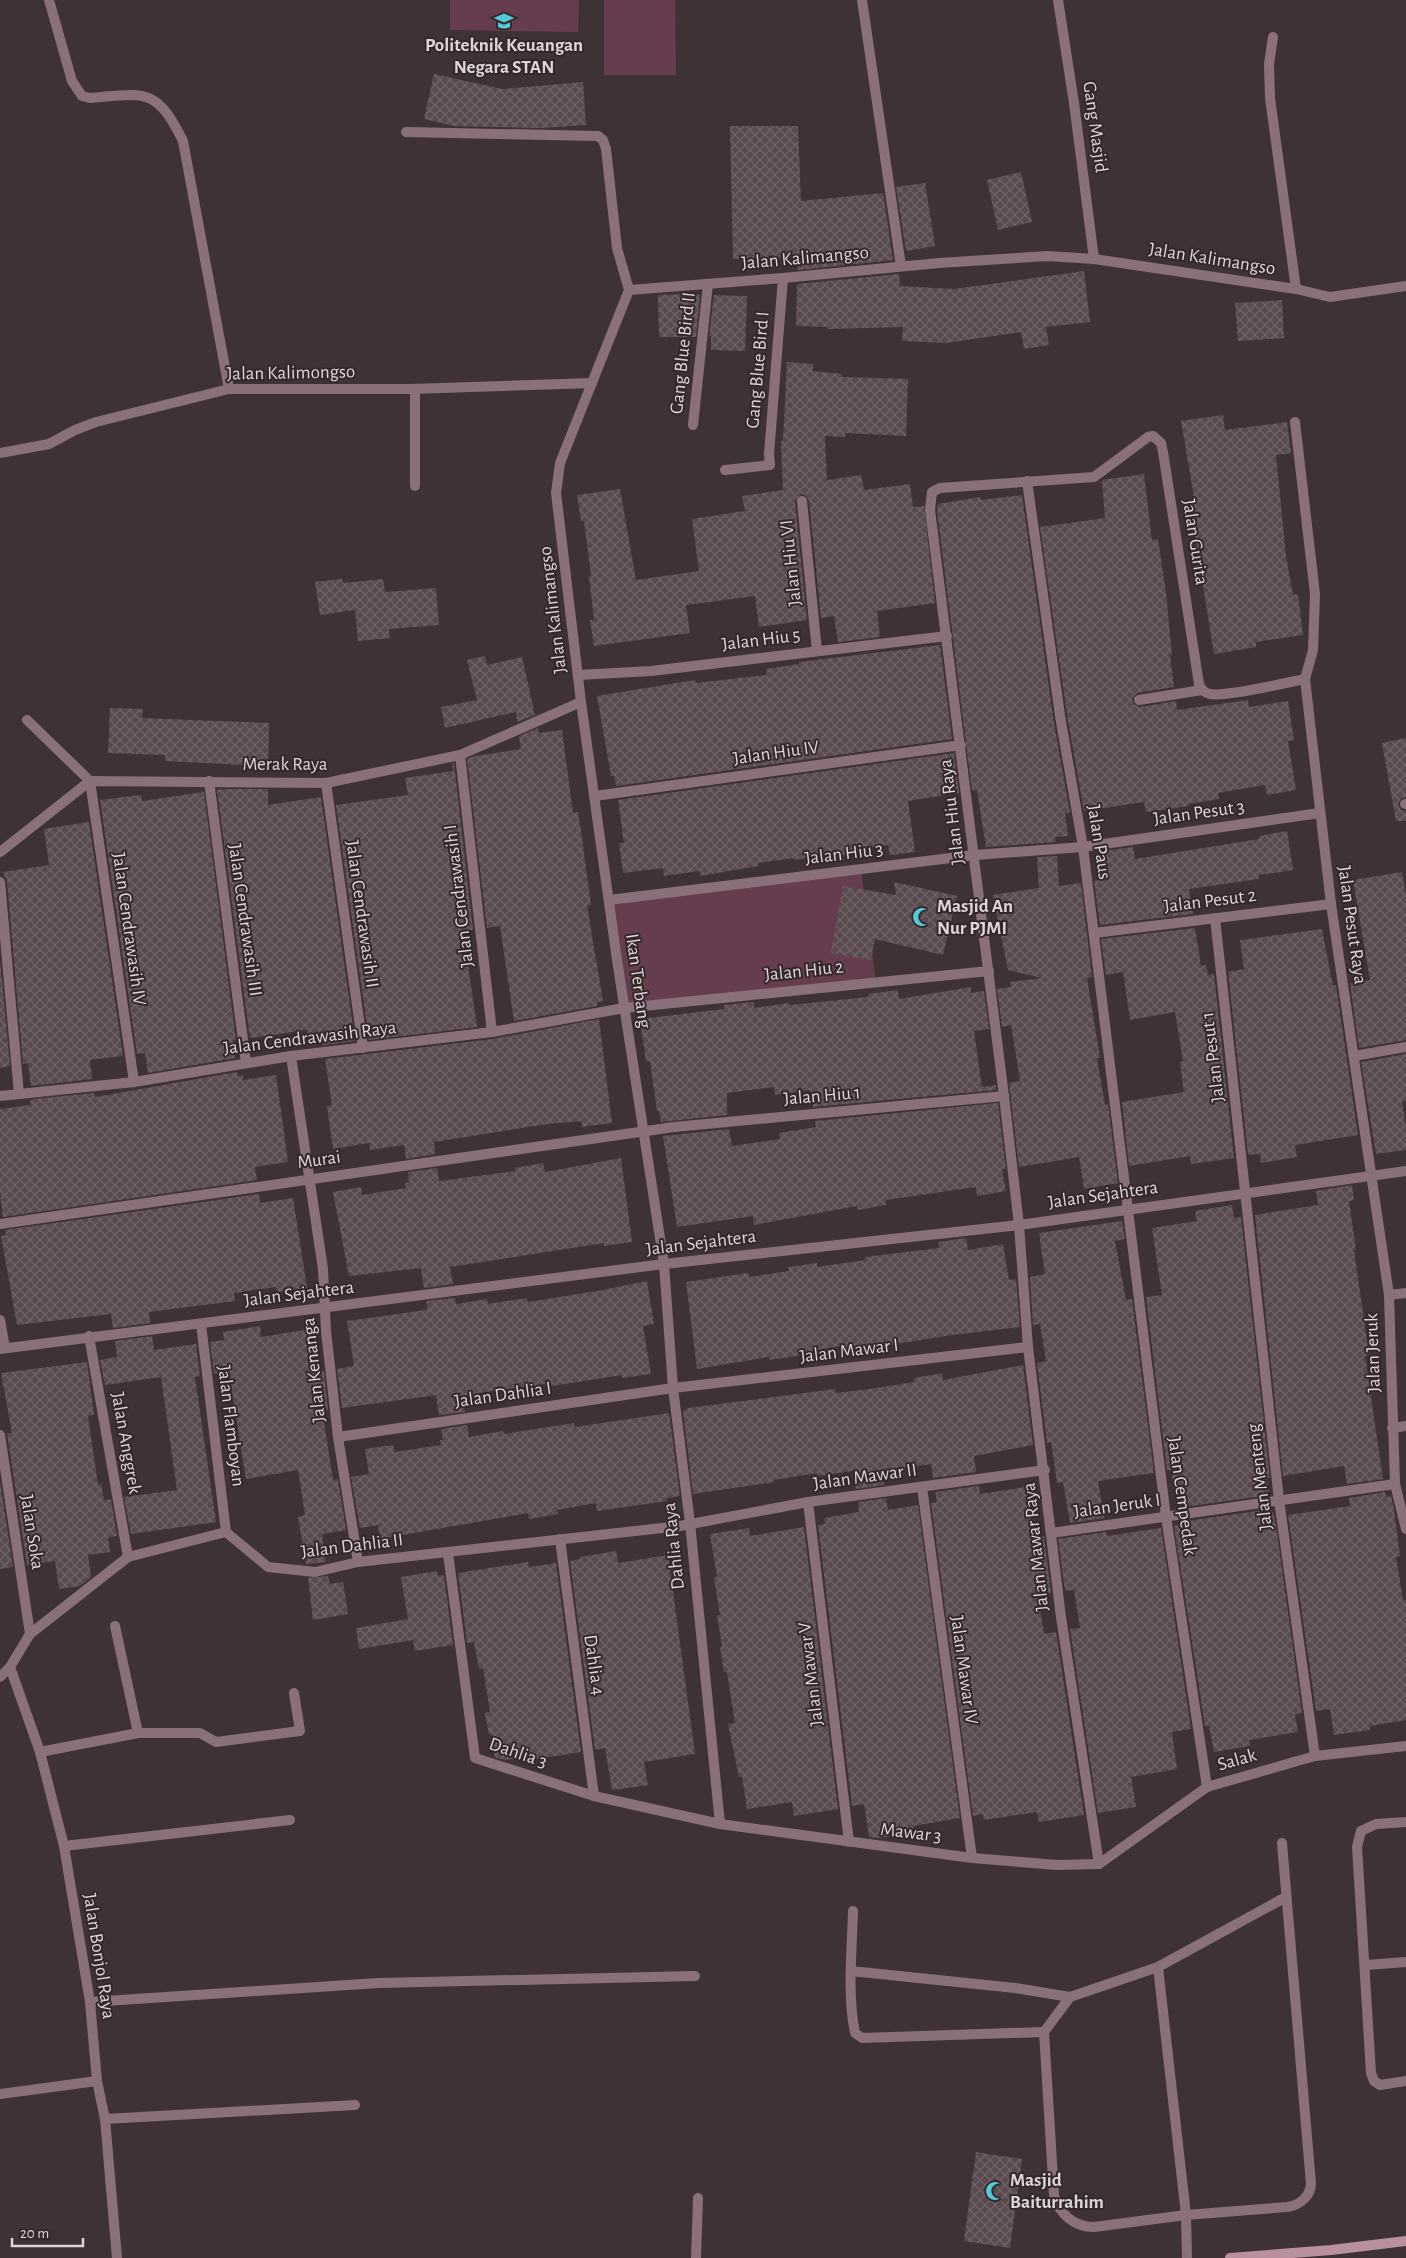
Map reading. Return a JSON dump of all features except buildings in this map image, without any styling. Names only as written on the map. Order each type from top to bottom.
[{"type":"street","points":[[49,0],[72,81],[82,96],[90,98],[144,95],[158,102],[170,116],[183,141],[229,389]]},
{"type":"street","points":[[862,0],[901,266]]},
{"type":"street","name":"Gang Masjid","points":[[1058,0],[1074,104],[1094,259]]},
{"type":"street","points":[[1273,38],[1269,64],[1270,98],[1296,289]]},
{"type":"street","points":[[406,132],[598,136],[604,140],[616,248],[629,290]]},
{"type":"street","name":"Jalan Kalimangso","points":[[581,702],[556,493],[560,463],[629,290],[783,278],[901,266],[1048,256],[1094,259],[1296,289],[1330,297],[1406,286]]},
{"type":"street","name":"Gang Blue Bird I","points":[[725,470],[770,465],[769,454],[783,278]]},
{"type":"street","name":"Gang Blue Bird II","points":[[694,425],[708,284]]},
{"type":"street","name":"Jalan Kalimongso","points":[[0,453],[49,444],[75,430],[96,422],[229,389],[415,388],[592,383]]},
{"type":"street","points":[[415,388],[415,486]]},
{"type":"street","name":"Jalan Pesut Raya","points":[[1295,422],[1315,594],[1314,636],[1305,679],[1331,904],[1372,1175]]},
{"type":"street","name":"Jalan Gurita","points":[[1027,481],[1079,480],[1094,477],[1148,436],[1153,436],[1161,443],[1199,684],[1202,690]]},
{"type":"street","name":"Jalan Hiu Raya","points":[[1019,1225],[961,745],[930,510],[932,492],[940,488],[1027,481]]},
{"type":"street","name":"Jalan Paus","points":[[1027,481],[1061,722],[1083,846],[1127,1209]]},
{"type":"street","name":"Jalan Hiu VI","points":[[802,501],[818,651]]},
{"type":"street","name":"Jalan Hiu 5","points":[[578,675],[651,671],[947,636]]},
{"type":"street","points":[[1138,700],[1202,690],[1210,694],[1224,693],[1305,679]]},
{"type":"street","name":"Merak Raya","points":[[90,781],[209,781],[326,784],[460,755],[581,702]]},
{"type":"street","name":"Ikan Terbang","points":[[581,702],[624,1008],[664,1264]]},
{"type":"street","points":[[0,852],[90,781],[27,720]]},
{"type":"street","name":"Jalan Hiu IV","points":[[595,796],[961,745]]},
{"type":"street","name":"Jalan Cendrawasih I","points":[[460,755],[492,1032]]},
{"type":"street","name":"Jalan Cendrawasih IV","points":[[90,781],[134,1082]]},
{"type":"street","name":"Jalan Cendrawasih III","points":[[209,781],[246,1063]]},
{"type":"street","name":"Jalan Cendrawasih II","points":[[326,784],[363,1048]]},
{"type":"street","name":"Jalan Pesut 3","points":[[1083,846],[1320,813]]},
{"type":"street","name":"Jalan Hiu 3","points":[[609,900],[974,855],[1083,846]]},
{"type":"street","points":[[0,882],[19,1094]]},
{"type":"street","name":"Jalan Pesut 2","points":[[1094,933],[1331,904]]},
{"type":"street","name":"Jalan Pesut 1","points":[[1215,918],[1246,1193]]},
{"type":"street","name":"Jalan Hiu 2","points":[[624,1008],[989,970]]},
{"type":"street","name":"Jalan Cendrawasih Raya","points":[[0,1096],[134,1082],[291,1056],[492,1032],[624,1008]]},
{"type":"street","points":[[1354,1056],[1406,1047]]},
{"type":"street","name":"Jalan Kenanga","points":[[291,1056],[323,1269],[326,1331],[338,1437],[358,1562]]},
{"type":"street","name":"Jalan Hiu 1","points":[[643,1134],[674,1128],[1004,1096]]},
{"type":"street","name":"Murai","points":[[0,1224],[309,1179],[643,1134]]},
{"type":"street","name":"Jalan Sejahtera","points":[[2,1349],[90,1336],[326,1309],[664,1264],[1019,1225],[1406,1171]]},
{"type":"street","name":"Jalan Jeruk","points":[[1372,1175],[1389,1295],[1395,1484],[1406,1529]]},
{"type":"street","name":"Jalan Menteng","points":[[1246,1193],[1279,1500],[1315,1756]]},
{"type":"street","name":"Jalan Cempedak","points":[[1127,1209],[1166,1517],[1207,1787]]},
{"type":"street","name":"Jalan Mawar Raya","points":[[1019,1225],[1028,1348],[1045,1470],[1061,1617],[1099,1864]]},
{"type":"street","name":"Dahlia Raya","points":[[664,1264],[674,1388],[690,1523],[720,1824]]},
{"type":"street","points":[[1389,1295],[1406,1293]]},
{"type":"street","points":[[0,1320],[2,1349]]},
{"type":"street","name":"Jalan Flamboyan","points":[[201,1324],[226,1532]]},
{"type":"street","name":"Jalan Anggrek","points":[[90,1336],[128,1557]]},
{"type":"street","name":"Jalan Mawar I","points":[[674,1388],[1028,1348]]},
{"type":"street","name":"Jalan Dahlia I","points":[[338,1437],[674,1388]]},
{"type":"street","points":[[1392,1428],[1406,1426]]},
{"type":"street","name":"Jalan Soka","points":[[0,1435],[30,1634]]},
{"type":"street","name":"Jalan Mawar II","points":[[690,1523],[808,1502],[1045,1470]]},
{"type":"street","name":"Jalan Jeruk I","points":[[1051,1533],[1395,1484]]},
{"type":"street","name":"Jalan Mawar IV","points":[[922,1487],[972,1858]]},
{"type":"street","name":"Jalan Mawar V","points":[[808,1502],[848,1842]]},
{"type":"street","name":"Jalan Dahlia II","points":[[226,1532],[268,1567],[314,1572],[358,1562],[448,1553],[690,1523]]},
{"type":"street","points":[[0,1677],[10,1667],[30,1634],[128,1557],[226,1532]]},
{"type":"street","name":"Dahlia 4","points":[[560,1539],[594,1796]]},
{"type":"street","name":"Dahlia 3","points":[[448,1553],[475,1758],[594,1796],[720,1824]]},
{"type":"street","points":[[115,1626],[138,1733]]},
{"type":"street","name":"Jalan Bonjol Raya","points":[[10,1667],[40,1752],[64,1846],[90,2002],[97,2081],[105,2119],[117,2258]]},
{"type":"street","points":[[40,1752],[138,1733],[200,1733],[216,1742],[300,1731],[294,1692]]},
{"type":"street","name":"Salak","points":[[1099,1864],[1207,1787],[1315,1756],[1406,1746]]},
{"type":"street","points":[[64,1846],[290,1820]]},
{"type":"street","points":[[1406,1822],[1367,1826],[1361,1830],[1358,1839],[1366,1965],[1368,2060],[1374,2081],[1380,2085],[1406,2081]]},
{"type":"street","name":"Mawar 3","points":[[720,1824],[972,1858],[1057,1865],[1099,1864]]},
{"type":"street","points":[[1070,1997],[1044,2032],[1054,2195],[1059,2208],[1075,2223],[1087,2227],[1186,2214],[1293,2206],[1302,2202],[1311,2188],[1282,1843]]},
{"type":"street","points":[[851,1971],[1015,1988],[1070,1997],[1158,1967],[1286,1896]]},
{"type":"street","points":[[853,1911],[851,1971],[853,2024],[855,2033],[862,2038],[1044,2032]]},
{"type":"street","points":[[1366,1965],[1406,1962]]},
{"type":"street","points":[[1158,1967],[1186,2214],[1187,2258]]},
{"type":"street","points":[[90,2002],[378,1983],[695,1976]]},
{"type":"street","points":[[0,2094],[97,2081]]},
{"type":"street","points":[[105,2119],[355,2105]]},
{"type":"street","points":[[696,2258],[698,2198]]},
{"type":"street","points":[[1230,2258],[1331,2250],[1406,2241]]},
{"type":"shaded area","points":[[450,0],[579,0],[578,32],[450,30]]},
{"type":"shaded area","points":[[604,0],[675,0],[676,75],[604,75]]},
{"type":"shaded area","points":[[861,870],[876,981],[624,1008],[609,900]]},
{"type":"place","name":"Politeknik Keuangan Negara STAN","points":[[504,21]]},
{"type":"place","name":"Masjid An Nur PJMI","points":[[922,917]]},
{"type":"place","name":"Masjid Baiturrahim","points":[[995,2191]]}]
